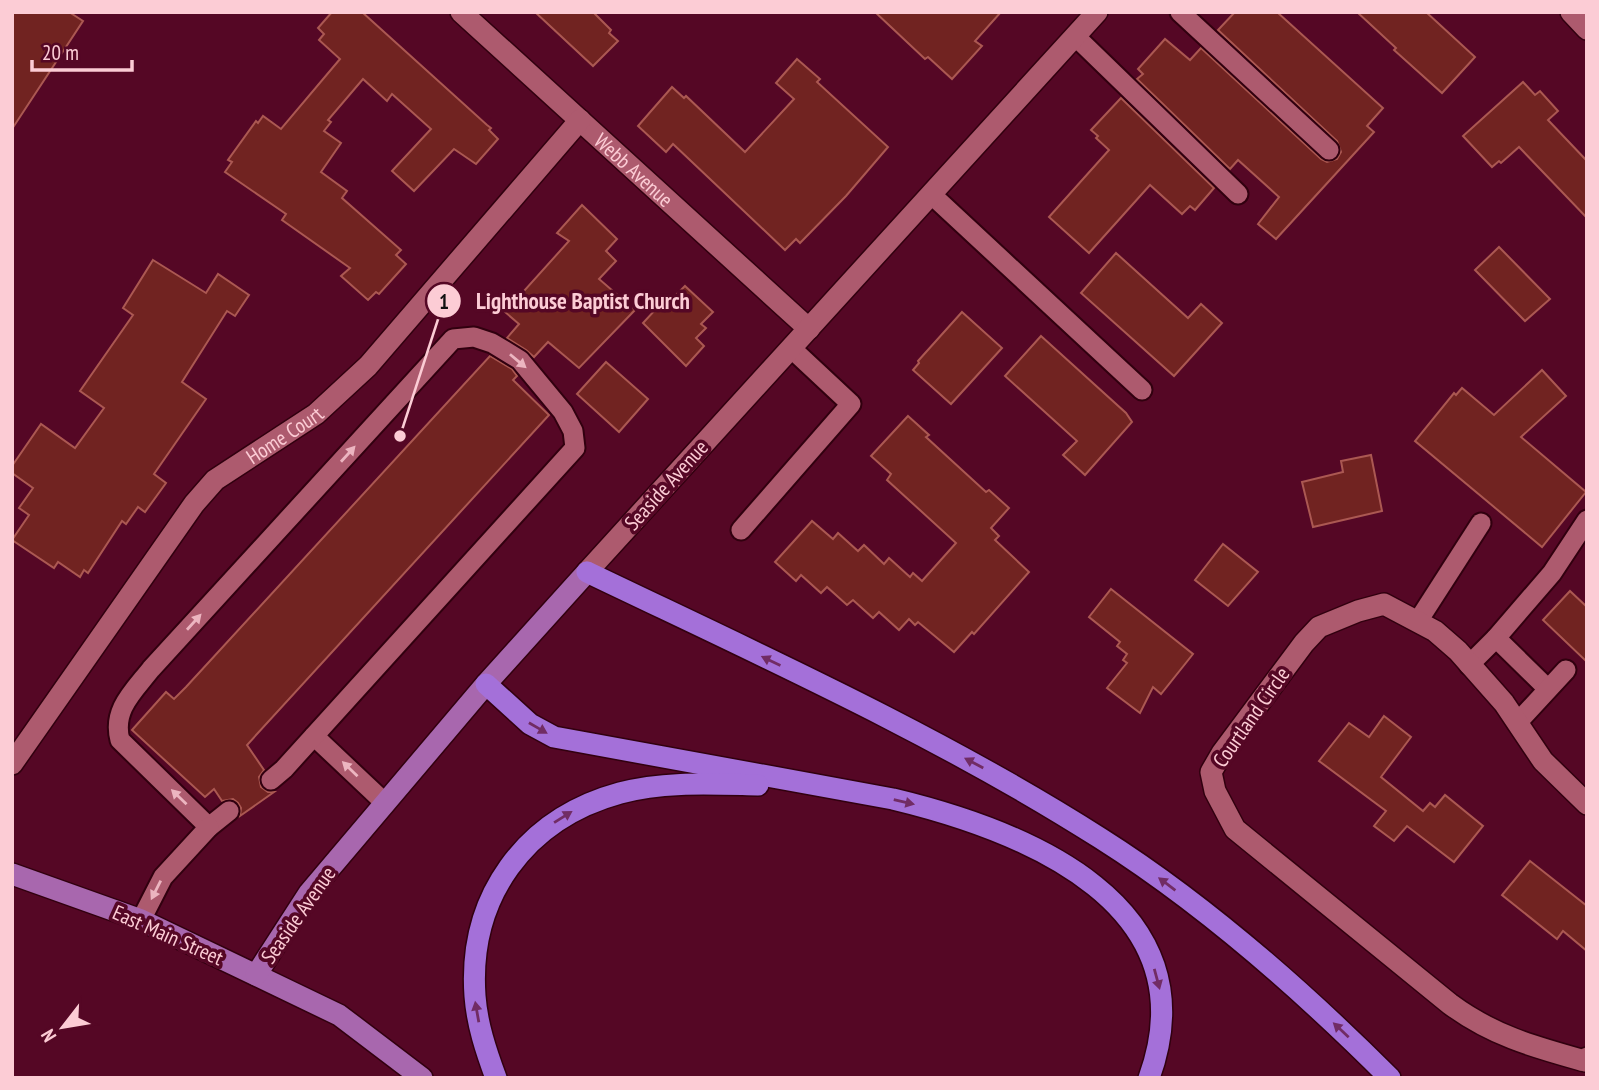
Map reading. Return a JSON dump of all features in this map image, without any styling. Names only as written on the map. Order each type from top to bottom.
[{"type":"highway","points":[[587,572],[900,725],[977,765],[1102,839],[1156,876],[1255,954],[1390,1078]]},
{"type":"highway","points":[[486,684],[530,724],[554,737],[943,811],[991,828],[1076,870],[1107,894],[1131,919],[1149,951],[1160,986],[1162,1025],[1157,1056],[1149,1078]]},
{"type":"highway","points":[[496,1078],[485,1048],[475,997],[476,943],[488,904],[508,868],[527,845],[548,827],[572,811],[595,802],[621,793],[650,788],[726,784],[837,789]]},
{"type":"main road","name":"Seaside Avenue","points":[[256,975],[309,893],[486,684],[587,572]]},
{"type":"main road","name":"East Main Street","points":[[12,874],[141,920],[339,1015],[422,1078]]},
{"type":"street","name":"Webb Avenue","points":[[461,12],[809,329]]},
{"type":"street","points":[[1571,12],[1587,29]]},
{"type":"street","name":"Seaside Avenue","points":[[587,572],[932,195],[1075,36],[1090,15]]},
{"type":"street","name":"Home Court","points":[[12,764],[186,515],[215,480],[316,414],[368,366],[580,120]]},
{"type":"street","name":"Courtland Circle","points":[[1586,1060],[1511,1039],[1475,1022],[1235,829],[1215,791],[1212,772],[1222,753],[1304,643],[1319,627],[1384,604],[1435,631],[1504,703],[1543,761],[1587,803]]},
{"type":"lane","points":[[1180,12],[1329,150]]},
{"type":"lane","points":[[1075,36],[1238,194]]},
{"type":"lane","points":[[932,195],[1142,390]]},
{"type":"lane","points":[[209,827],[120,740],[116,725],[126,700],[151,669],[453,339],[474,337],[492,343],[520,360],[563,412],[573,431],[575,448],[271,780]]},
{"type":"lane","points":[[741,530],[851,404],[791,348]]},
{"type":"lane","points":[[1469,665],[1552,573],[1587,520]]},
{"type":"lane","points":[[1418,621],[1481,523]]},
{"type":"lane","points":[[1496,638],[1548,690]]},
{"type":"lane","points":[[1517,723],[1566,670]]},
{"type":"lane","points":[[314,736],[385,803]]},
{"type":"lane","points":[[141,920],[163,877],[209,827],[229,811]]},
{"type":"building","points":[[12,12],[69,12],[83,21],[12,129]]},
{"type":"building","points":[[332,12],[362,12],[491,128],[489,130],[498,139],[476,164],[454,149],[414,191],[392,171],[431,129],[392,94],[387,101],[363,79],[328,120],[331,122],[324,131],[341,143],[321,172],[347,191],[342,198],[401,250],[396,255],[406,264],[379,294],[376,292],[368,300],[341,276],[350,268],[282,220],[286,214],[225,172],[232,162],[228,160],[256,121],[258,123],[263,116],[281,129],[340,59],[319,40],[324,34],[318,28]]},
{"type":"building","points":[[535,12],[593,12],[618,41],[593,66]]},
{"type":"building","points":[[875,12],[1001,12],[975,41],[982,46],[952,79],[928,57],[925,59]]},
{"type":"building","points":[[1235,12],[1277,12],[1383,108],[1367,126],[1374,132],[1276,239],[1258,224],[1279,197],[1238,160],[1230,169],[1137,79],[1143,74],[1138,69],[1165,39],[1190,60],[1201,48],[1321,159],[1327,162],[1337,159],[1341,152],[1337,141],[1218,30]]},
{"type":"building","points":[[1357,12],[1426,12],[1475,57],[1442,93]]},
{"type":"building","points":[[797,59],[820,79],[817,82],[888,147],[846,196],[800,243],[796,239],[785,250],[673,144],[666,152],[638,126],[672,87],[684,98],[686,96],[745,152],[794,99],[776,83]]},
{"type":"building","points":[[1523,82],[1535,95],[1540,91],[1558,111],[1548,120],[1587,161],[1587,218],[1519,147],[1501,163],[1499,161],[1492,167],[1463,136]]},
{"type":"building","points":[[1121,98],[1214,188],[1195,210],[1190,206],[1182,214],[1150,185],[1089,253],[1049,217],[1109,150],[1091,130]]},
{"type":"building","points":[[582,205],[617,239],[606,251],[616,261],[599,279],[635,310],[579,368],[548,342],[534,357],[507,338],[519,324],[505,312],[569,241],[557,233]]},
{"type":"building","points":[[1499,247],[1550,299],[1525,321],[1475,270]]},
{"type":"building","points":[[1116,253],[1188,318],[1201,304],[1222,323],[1174,376],[1081,293]]},
{"type":"building","points":[[153,260],[206,293],[218,274],[249,295],[235,316],[227,311],[182,382],[206,399],[154,474],[166,483],[145,512],[138,507],[126,524],[122,521],[88,573],[84,570],[80,577],[58,562],[54,568],[12,540],[29,515],[19,508],[33,488],[12,473],[12,466],[41,424],[75,448],[104,408],[80,391],[133,315],[123,308]]},
{"type":"building","points":[[685,286],[713,312],[701,324],[706,328],[696,338],[704,346],[686,366],[643,323],[668,296],[672,299]]},
{"type":"building","points":[[962,312],[1002,348],[951,404],[913,370]]},
{"type":"building","points":[[1041,336],[1126,413],[1132,422],[1085,475],[1063,455],[1077,441],[1005,376]]},
{"type":"building","points":[[490,356],[512,369],[517,376],[513,380],[549,415],[247,745],[264,770],[259,777],[261,787],[268,792],[274,792],[240,816],[241,808],[233,799],[222,801],[214,789],[205,797],[132,730],[166,692],[174,699],[186,687]]},
{"type":"building","points":[[606,362],[648,399],[619,432],[577,394]]},
{"type":"building","points":[[1542,370],[1566,396],[1521,437],[1586,492],[1542,547],[1415,441],[1454,393],[1456,395],[1462,388],[1494,415]]},
{"type":"building","points":[[908,416],[929,435],[926,437],[986,492],[989,490],[1009,508],[991,528],[999,536],[995,540],[1029,572],[974,634],[972,632],[954,652],[918,622],[915,625],[909,619],[899,630],[879,612],[873,618],[853,600],[847,605],[827,587],[821,593],[801,575],[796,581],[775,562],[812,521],[833,539],[838,533],[858,551],[864,545],[884,564],[889,558],[910,577],[913,573],[922,581],[956,543],[887,480],[891,474],[871,456]]},
{"type":"building","points":[[1371,455],[1382,511],[1313,527],[1302,482],[1343,472],[1341,461]]},
{"type":"building","points":[[1223,544],[1258,572],[1228,606],[1195,580]]},
{"type":"building","points":[[1111,589],[1193,654],[1161,694],[1153,687],[1140,713],[1107,688],[1127,663],[1123,660],[1127,654],[1117,646],[1120,642],[1089,617]]},
{"type":"building","points":[[1570,591],[1587,607],[1587,662],[1543,620]]},
{"type":"building","points":[[1384,716],[1411,737],[1381,777],[1423,811],[1430,803],[1435,807],[1445,795],[1483,826],[1454,862],[1407,826],[1394,841],[1374,826],[1386,811],[1319,761],[1349,723],[1369,737]]},
{"type":"building","points":[[1530,861],[1587,906],[1587,951],[1563,931],[1557,939],[1502,895]]},
{"type":"place","name":"Lighthouse Baptist Church","points":[[400,436]]}]
